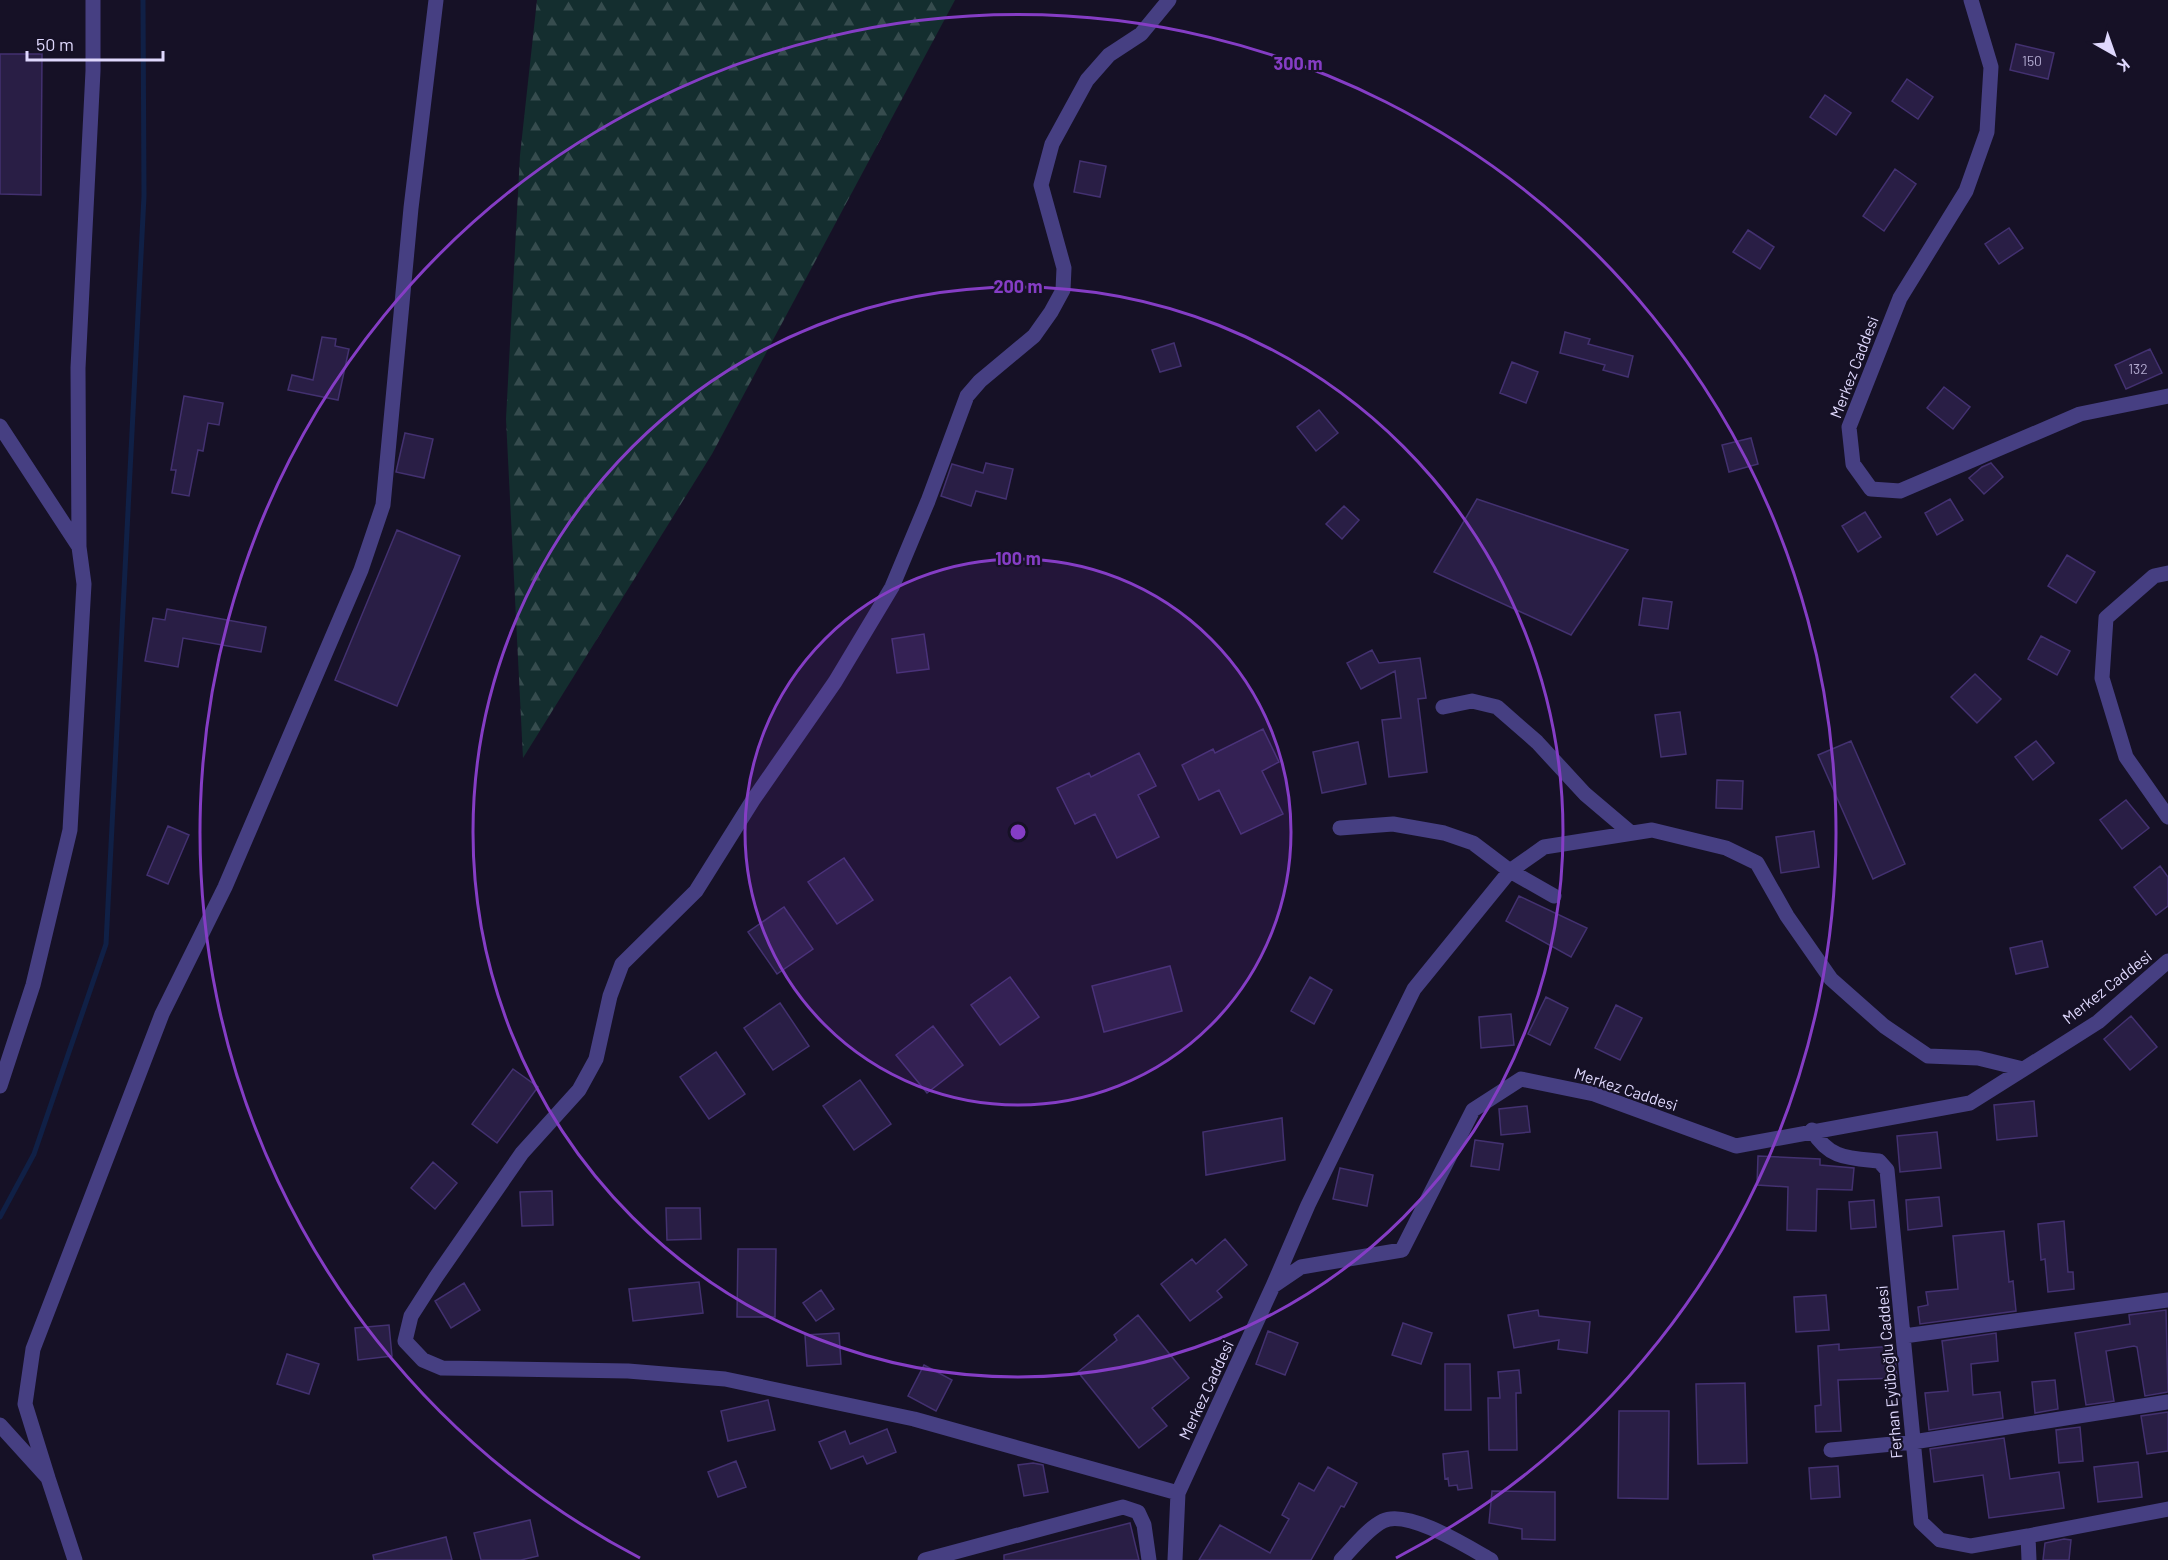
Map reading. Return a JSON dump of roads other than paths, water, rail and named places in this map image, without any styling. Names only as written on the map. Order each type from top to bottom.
[{"type":"street","points":[[0,1086],[33,985],[70,830],[84,584],[80,547],[78,368],[93,71],[93,0]]},
{"type":"street","points":[[75,1560],[25,1404],[33,1349],[162,1014],[234,866],[361,570],[383,505],[411,208],[436,0]]},
{"type":"street","points":[[1169,0],[1141,34],[1109,55],[1087,80],[1052,144],[1041,185],[1064,268],[1063,290],[1051,312],[1034,336],[980,381],[967,396],[928,501],[892,587],[835,682],[753,800],[696,891],[622,964],[610,996],[596,1059],[579,1090],[522,1153],[436,1276],[411,1316],[405,1341],[423,1360],[442,1368],[628,1371],[725,1378],[914,1419],[1178,1493]]},
{"type":"street","name":"Merkez Caddesi","points":[[1971,0],[1991,67],[1987,132],[1966,191],[1900,298],[1849,427],[1853,464],[1871,489],[1900,491],[2080,414],[2168,396]]},
{"type":"street","points":[[0,426],[80,547]]},
{"type":"street","points":[[2168,573],[2154,576],[2106,618],[2102,678],[2126,757],[2168,817]]},
{"type":"street","points":[[1443,707],[1472,700],[1497,707],[1537,742],[1585,794],[1631,833]]},
{"type":"street","points":[[1340,828],[1393,824],[1444,833],[1473,843],[1510,870],[1554,896]]},
{"type":"street","points":[[1273,1286],[1308,1205],[1414,989],[1510,870],[1544,847],[1652,830],[1715,845],[1757,863],[1787,916],[1831,979],[1884,1026],[1928,1056],[1978,1058],[2023,1069]]},
{"type":"street","name":"Merkez Caddesi","points":[[1175,1560],[1178,1493],[1273,1286],[1301,1267],[1402,1250],[1473,1110],[1521,1079],[1594,1094],[1736,1146],[1812,1130],[1970,1103],[2098,1022],[2168,962]]},
{"type":"street","name":"Ferhan Eyüboğlu Caddesi","points":[[1812,1130],[1820,1143],[1841,1158],[1879,1161],[1887,1170],[1921,1522],[1940,1540],[1971,1546],[2168,1509]]},
{"type":"street","points":[[1904,1336],[2168,1300]]},
{"type":"street","points":[[1831,1450],[1913,1442],[2168,1402]]},
{"type":"street","points":[[0,1425],[48,1478]]},
{"type":"street","points":[[925,1560],[1123,1507],[1138,1512],[1144,1525],[1149,1560]]},
{"type":"street","points":[[1341,1560],[1383,1521],[1402,1518],[1425,1526],[1491,1560]]},
{"type":"street","points":[[2028,1536],[2029,1560]]},
{"type":"waterway","points":[[0,1217],[34,1154],[106,944],[144,196],[143,0]]}]
